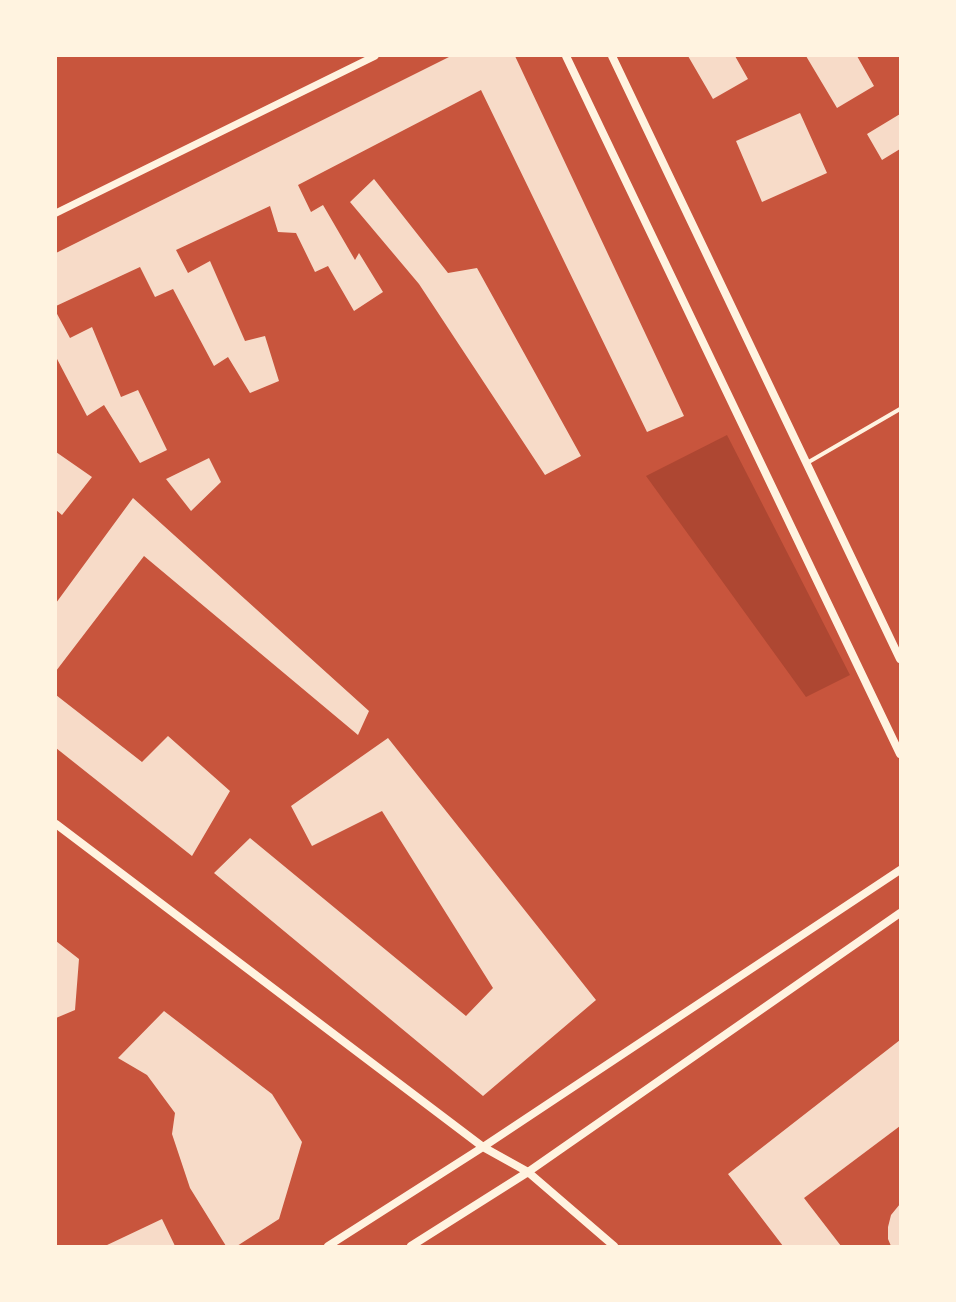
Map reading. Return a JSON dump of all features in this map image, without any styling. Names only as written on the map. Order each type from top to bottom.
[{"type":"main road","points":[[566,56],[900,754]]},
{"type":"main road","points":[[612,56],[900,659]]},
{"type":"main road","points":[[56,824],[483,1147],[528,1172],[614,1246]]},
{"type":"main road","points":[[328,1246],[483,1147],[900,870]]},
{"type":"main road","points":[[411,1246],[528,1172],[900,913]]},
{"type":"street","points":[[56,213],[375,56]]},
{"type":"street","points":[[807,463],[900,409]]},
{"type":"shaded area","points":[[727,435],[850,675],[806,697],[646,476]]},
{"type":"building","points":[[451,56],[515,56],[684,416],[647,432],[481,90],[298,185],[311,212],[323,205],[355,260],[359,253],[383,292],[354,311],[328,266],[315,272],[296,233],[278,232],[270,206],[176,250],[188,273],[210,261],[245,341],[265,336],[279,381],[250,393],[228,357],[214,366],[173,289],[155,297],[140,267],[56,306],[56,253]]},
{"type":"building","points":[[688,56],[735,56],[748,79],[713,99]]},
{"type":"building","points":[[806,56],[857,56],[874,86],[837,108]]},
{"type":"building","points":[[800,113],[827,173],[762,202],[736,141]]},
{"type":"building","points":[[900,114],[900,149],[882,160],[867,134]]},
{"type":"building","points":[[374,179],[448,273],[477,268],[581,456],[545,475],[419,284],[350,202]]},
{"type":"building","points":[[56,312],[70,338],[92,327],[121,397],[138,390],[167,450],[140,463],[104,405],[87,416],[56,357]]},
{"type":"building","points":[[56,452],[92,477],[62,515],[56,510]]},
{"type":"building","points":[[209,458],[221,482],[191,511],[166,479]]},
{"type":"building","points":[[133,498],[369,711],[358,735],[144,556],[56,671],[56,603]]},
{"type":"building","points":[[56,695],[142,762],[168,736],[230,791],[192,856],[56,748]]},
{"type":"building","points":[[388,738],[596,1000],[483,1096],[214,873],[250,838],[466,1016],[493,988],[382,811],[312,846],[291,806]]},
{"type":"building","points":[[56,941],[79,959],[75,1010],[56,1018]]},
{"type":"building","points":[[164,1011],[272,1094],[302,1142],[279,1219],[237,1246],[226,1246],[190,1188],[172,1134],[175,1113],[147,1075],[118,1058]]},
{"type":"building","points":[[900,1040],[900,1126],[804,1198],[841,1246],[783,1246],[728,1174]]},
{"type":"building","points":[[900,1204],[900,1246],[891,1246],[888,1239],[888,1227],[891,1215]]},
{"type":"building","points":[[162,1219],[175,1246],[105,1246]]}]
